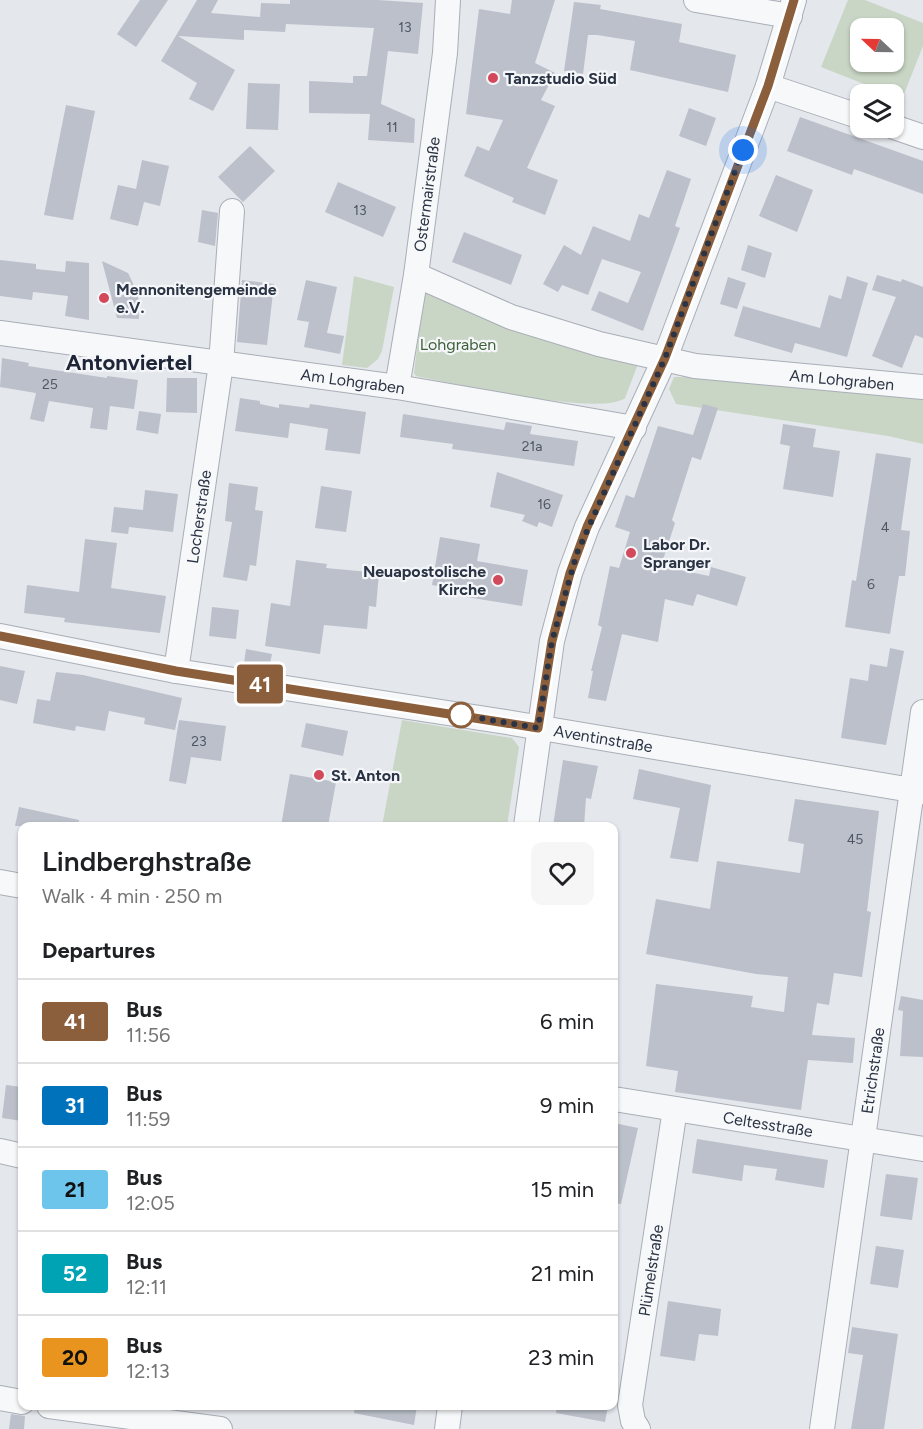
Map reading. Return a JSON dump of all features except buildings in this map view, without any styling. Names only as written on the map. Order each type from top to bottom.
[{"type":"street","name":"Ostermairstraße","points":[[397,387],[416,275],[443,65],[448,0]]},
{"type":"street","points":[[526,822],[552,641],[570,573],[587,527],[665,358],[768,86],[792,8],[696,0]]},
{"type":"street","points":[[768,86],[850,113]]},
{"type":"street","points":[[904,130],[923,137]]},
{"type":"street","points":[[221,364],[232,211]]},
{"type":"street","name":"Am Lohgraben","points":[[416,275],[511,317],[599,344],[695,366],[923,387]]},
{"type":"street","name":"Am Lohgraben","points":[[0,333],[397,387],[634,428]]},
{"type":"street","name":"Locherstraße","points":[[176,671],[221,364]]},
{"type":"street","name":"Aventinstraße","points":[[0,636],[176,671],[917,791]]},
{"type":"street","name":"Etrichstraße","points":[[822,1429],[863,1138],[917,791],[923,712]]},
{"type":"street","points":[[0,882],[18,885]]},
{"type":"street","name":"Celtesstraße","points":[[618,1100],[923,1149]]},
{"type":"street","name":"Plümelstraße","points":[[638,1429],[633,1421],[630,1405],[675,1109]]},
{"type":"street","points":[[0,1151],[18,1154]]},
{"type":"street","points":[[0,1398],[18,1401]]},
{"type":"street","points":[[79,1410],[220,1429]]},
{"type":"street","points":[[447,1429],[449,1410]]},
{"type":"green space","points":[[848,0],[865,0],[923,23],[923,46],[904,94],[904,84],[864,84],[821,67]]},
{"type":"green space","points":[[354,276],[394,287],[382,351],[378,359],[367,368],[342,365]]},
{"type":"green space","name":"Lohgraben","points":[[424,290],[638,364],[625,398],[611,403],[587,404],[558,401],[416,376],[414,373]]},
{"type":"green space","points":[[674,377],[704,377],[923,399],[923,444],[888,436],[676,404],[669,389]]},
{"type":"green space","points":[[402,720],[512,738],[519,747],[508,822],[383,822]]},
{"type":"bus line","name":"41","points":[[0,636],[176,671],[538,728],[552,641],[563,595],[577,553],[665,358],[768,86],[794,0]]},
{"type":"place","name":"Tanzstudio Süd","points":[[493,78]]},
{"type":"place","name":"Mennonitengemeinde e.V.","points":[[104,298]]},
{"type":"place","name":"Labor Dr. Spranger","points":[[631,553]]},
{"type":"place","name":"Neuapostolische Kirche","points":[[498,580]]},
{"type":"place","name":"St. Anton","points":[[319,775]]},
{"type":"district","name":"Antonviertel","points":[[129,362]]},
{"type":"route","points":[[461,715],[538,728],[552,641],[563,595],[577,553],[665,358],[743,150]]}]
